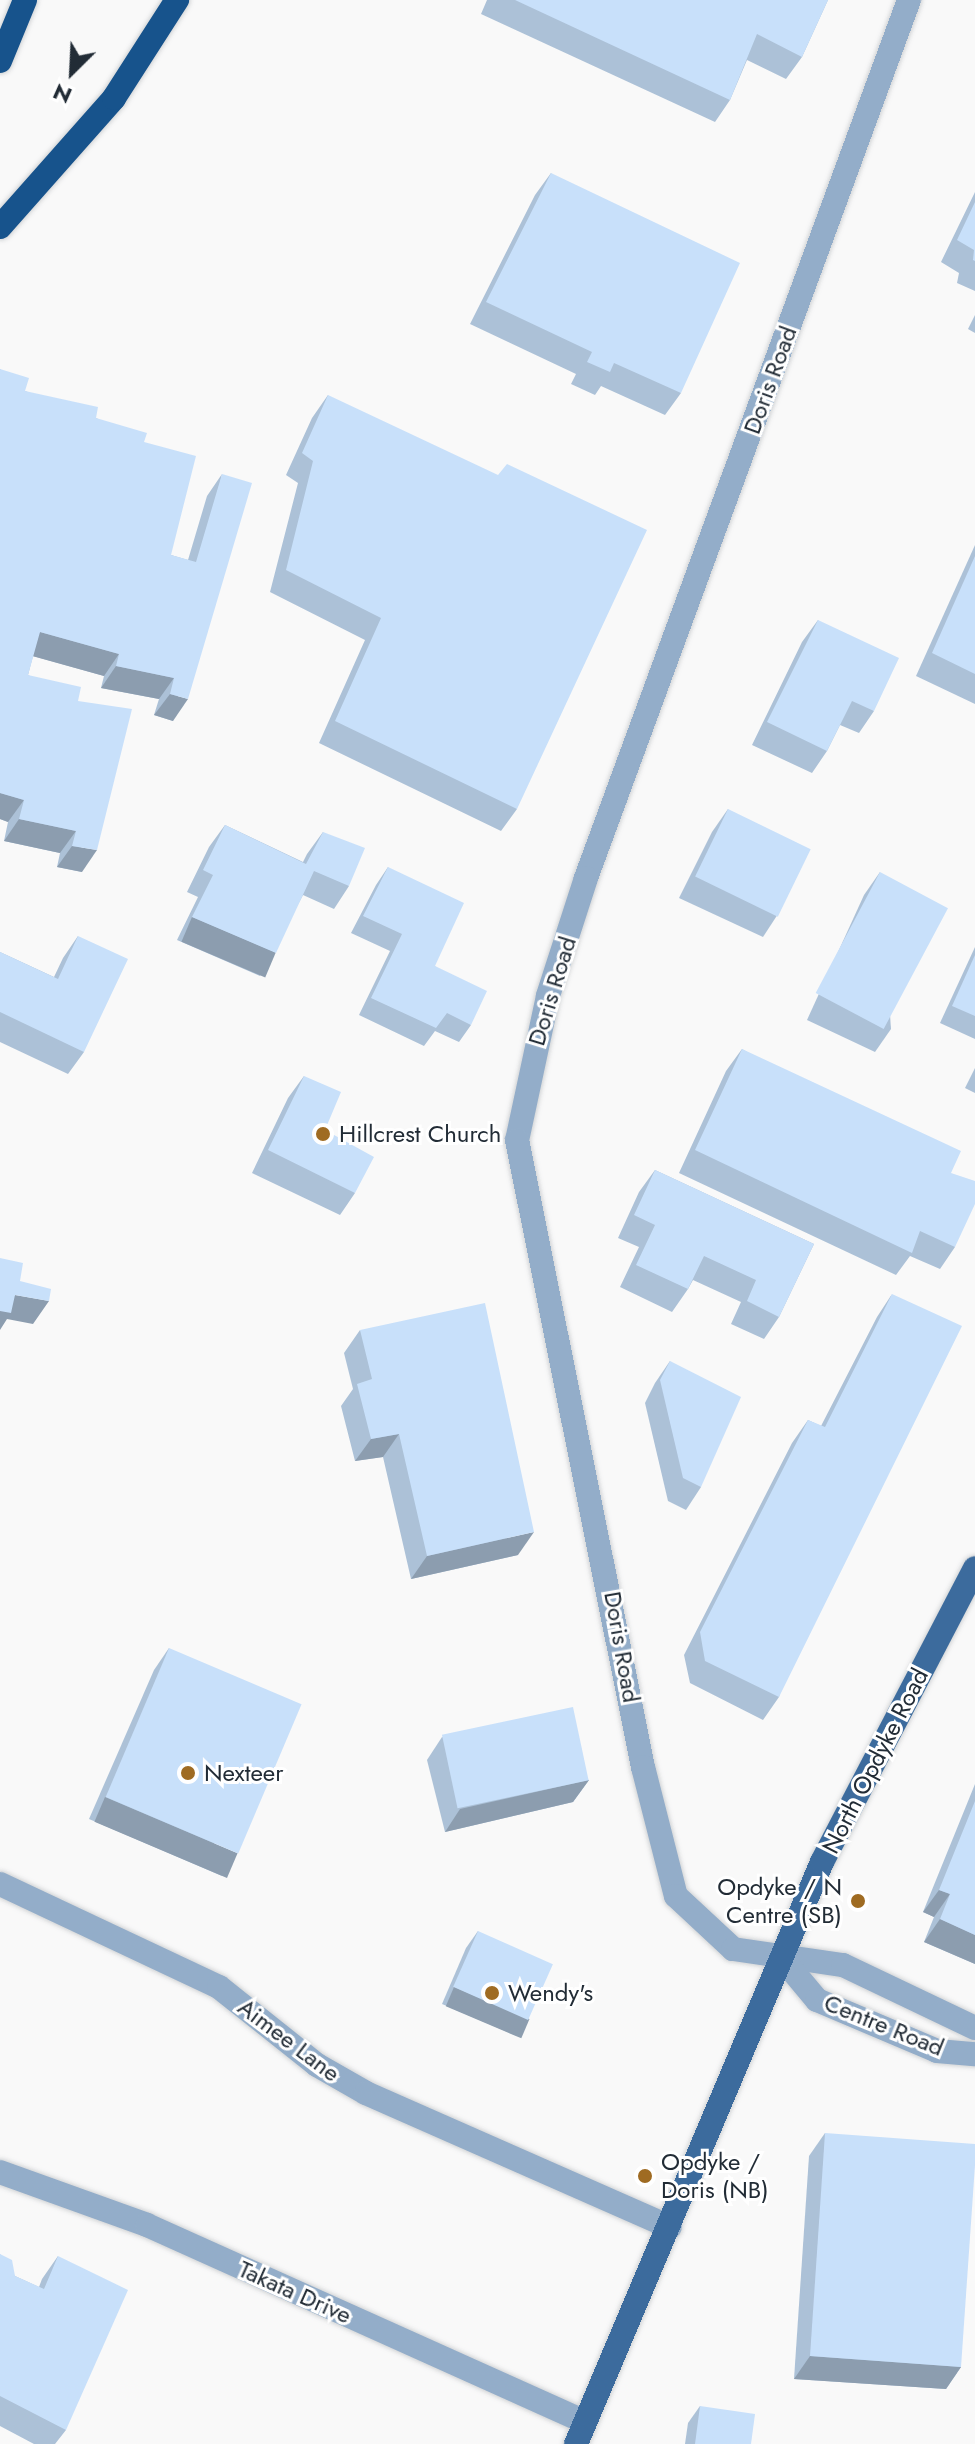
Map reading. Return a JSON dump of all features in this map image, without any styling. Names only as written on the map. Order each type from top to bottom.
[{"type":"highway","points":[[0,61],[25,0]]},
{"type":"highway","points":[[0,227],[114,98],[177,0]]},
{"type":"main road","name":"North Opdyke Road","points":[[580,2433],[670,2227],[781,1957],[975,1568]]},
{"type":"street","name":"Doris Road","points":[[781,1957],[733,1949],[676,1896],[643,1767],[517,1140],[548,996],[586,878],[909,0]]},
{"type":"street","name":"Aimee Lane","points":[[0,1884],[219,1987],[317,2065],[366,2093],[670,2227]]},
{"type":"street","name":"Centre Road","points":[[781,1957],[843,1965],[975,2028]]},
{"type":"street","name":"Centre Road","points":[[781,1957],[817,2000],[937,2051],[975,2054]]},
{"type":"street","name":"Takata Drive","points":[[0,2172],[147,2225],[580,2433]]},
{"type":"building","points":[[515,0],[828,0],[802,57],[757,34],[730,100]]},
{"type":"building","points":[[551,173],[740,263],[681,393],[614,363],[610,372],[587,362],[592,352],[486,302]]},
{"type":"building","points":[[975,202],[975,261],[974,250],[957,240]]},
{"type":"building","points":[[0,369],[29,378],[25,391],[98,407],[96,418],[147,433],[144,442],[196,456],[171,555],[196,562],[222,474],[252,483],[188,699],[170,694],[174,678],[116,666],[119,654],[40,632],[28,675],[81,687],[78,701],[132,709],[97,850],[72,846],[76,831],[19,819],[24,800],[0,793]]},
{"type":"building","points":[[328,395],[498,475],[507,464],[647,530],[517,809],[335,721],[381,618],[286,570],[313,461],[302,453]]},
{"type":"building","points":[[975,556],[975,674],[932,653]]},
{"type":"building","points":[[818,620],[899,658],[874,711],[852,701],[827,751],[767,722]]},
{"type":"building","points":[[728,809],[811,849],[778,917],[695,876]]},
{"type":"building","points":[[225,825],[306,864],[323,832],[365,848],[349,886],[314,871],[276,953],[192,917],[213,875],[203,870]]},
{"type":"building","points":[[388,867],[464,903],[435,966],[487,991],[471,1025],[447,1013],[436,1028],[371,998],[402,934],[363,916]]},
{"type":"building","points":[[880,872],[948,908],[884,1029],[816,993]]},
{"type":"building","points":[[78,936],[128,959],[84,1052],[0,1012],[0,952],[58,979]]},
{"type":"building","points":[[975,955],[975,1016],[952,1006]]},
{"type":"building","points":[[742,1049],[961,1151],[951,1173],[975,1181],[975,1204],[955,1247],[920,1231],[912,1253],[695,1150]]},
{"type":"building","points":[[304,1076],[341,1092],[325,1130],[374,1157],[355,1193],[268,1150]]},
{"type":"building","points":[[655,1170],[814,1244],[779,1317],[747,1301],[756,1280],[704,1256],[688,1289],[636,1265],[655,1225],[634,1215]]},
{"type":"building","points":[[0,1258],[23,1263],[20,1281],[51,1289],[49,1301],[15,1295],[11,1313],[0,1311]]},
{"type":"building","points":[[892,1294],[962,1326],[779,1697],[705,1661],[700,1632],[808,1420],[825,1427]]},
{"type":"building","points":[[485,1303],[534,1532],[427,1556],[399,1434],[371,1439],[357,1384],[372,1379],[360,1330]]},
{"type":"building","points":[[670,1361],[741,1397],[701,1487],[683,1478],[660,1380]]},
{"type":"building","name":"Nexteer","points":[[169,1648],[302,1704],[238,1853],[106,1797]]},
{"type":"building","points":[[573,1707],[589,1780],[458,1808],[442,1735]]},
{"type":"building","points":[[975,1801],[975,1935],[940,1919],[950,1894],[939,1890]]},
{"type":"building","name":"Wendy's","points":[[478,1931],[553,1964],[528,2020],[453,1987]]},
{"type":"building","points":[[825,2133],[975,2144],[961,2367],[810,2356]]},
{"type":"building","points":[[0,2254],[12,2260],[15,2276],[44,2289],[58,2256],[128,2290],[66,2430],[0,2396]]},
{"type":"building","points":[[700,2406],[755,2414],[751,2444],[695,2444]]},
{"type":"place","name":"Hillcrest Church","points":[[323,1134]]},
{"type":"place","name":"Nexteer","points":[[188,1773]]},
{"type":"place","name":"Opdyke / N Centre (SB)","points":[[858,1901]]},
{"type":"place","name":"Wendy's","points":[[492,1993]]},
{"type":"place","name":"Opdyke / Doris (NB)","points":[[645,2176]]}]
